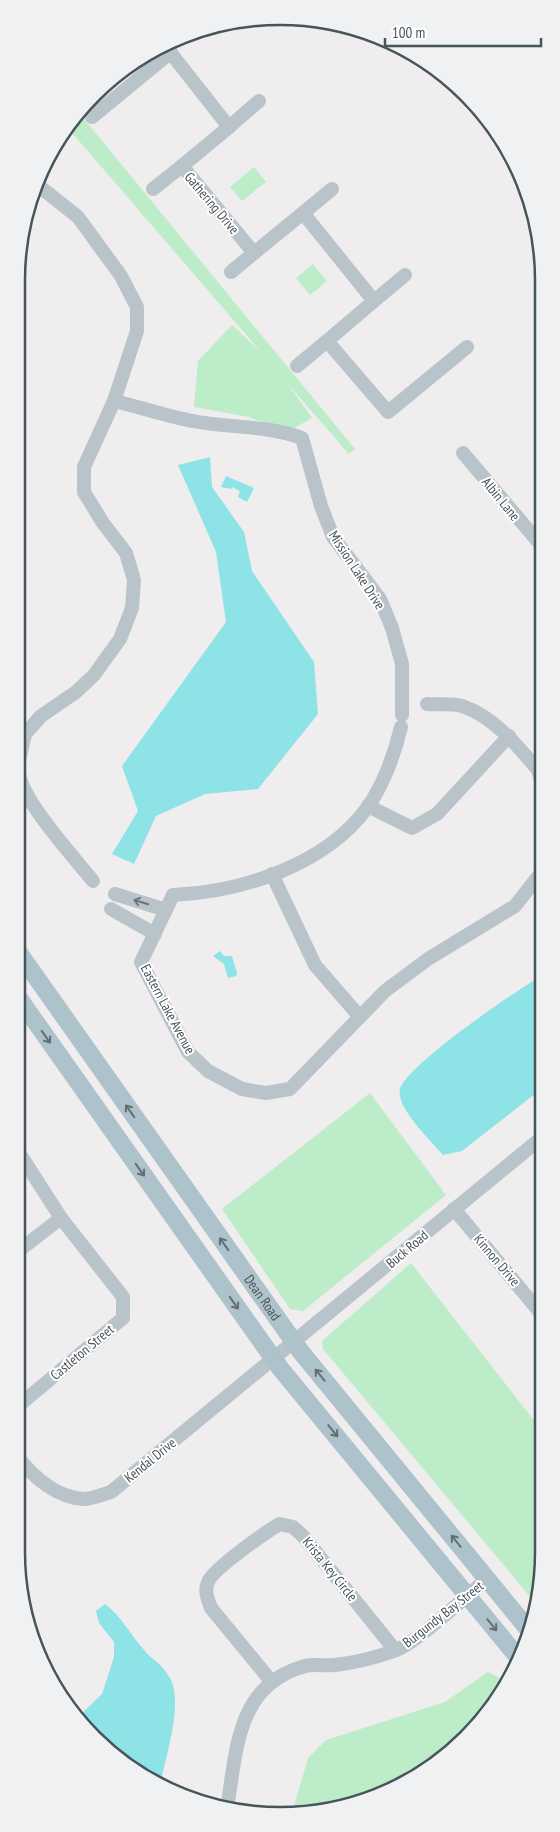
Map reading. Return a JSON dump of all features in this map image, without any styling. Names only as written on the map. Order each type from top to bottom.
[{"type":"main road","name":"Dean Road","points":[[25,961],[294,1342],[524,1624]]},
{"type":"main road","name":"Dean Road","points":[[25,1007],[274,1359],[515,1653]]},
{"type":"street","points":[[168,50],[228,127]]},
{"type":"street","points":[[92,117],[167,51]]},
{"type":"street","name":"Gathering Drive","points":[[254,253],[182,166],[259,101]]},
{"type":"street","points":[[154,189],[182,166]]},
{"type":"street","points":[[25,734],[41,716],[76,692],[94,675],[120,639],[132,608],[134,580],[126,553],[103,523],[84,492],[84,467],[114,401],[137,331],[137,307],[121,276],[78,217],[42,188]]},
{"type":"street","points":[[231,272],[332,189]]},
{"type":"street","points":[[303,213],[374,301]]},
{"type":"street","points":[[297,366],[405,275]]},
{"type":"street","points":[[327,341],[388,412],[467,347]]},
{"type":"street","name":"Mission Lake Drive","points":[[114,401],[193,421],[253,426],[302,438],[321,506],[333,536],[380,599],[392,628],[402,664],[401,721]]},
{"type":"street","name":"Albin Lane","points":[[463,453],[535,538]]},
{"type":"street","points":[[427,704],[462,706],[509,736],[535,766]]},
{"type":"street","name":"Eastern Lake Avenue","points":[[401,721],[395,751],[368,806],[351,826],[318,853],[272,874],[237,885],[173,895],[141,962],[188,1052],[208,1071],[242,1089],[266,1093],[290,1089],[385,991],[428,959],[515,906],[535,880]]},
{"type":"street","points":[[368,806],[412,828],[437,814],[509,736]]},
{"type":"street","points":[[25,790],[30,800],[93,881]]},
{"type":"street","points":[[272,874],[315,965],[360,1017]]},
{"type":"street","points":[[115,894],[166,910]]},
{"type":"street","points":[[111,909],[154,934]]},
{"type":"street","name":"Buck Road","points":[[274,1359],[535,1142]]},
{"type":"street","name":"Castleton Street","points":[[25,1162],[61,1218],[123,1297],[123,1318],[25,1400]]},
{"type":"street","name":"Kinnon Drive","points":[[454,1210],[535,1304]]},
{"type":"street","points":[[25,1246],[61,1218]]},
{"type":"street","name":"Kendal Drive","points":[[25,1466],[30,1473],[64,1496],[86,1499],[111,1492],[274,1359]]},
{"type":"street","name":"Krista Key Circle","points":[[271,1680],[211,1608],[206,1597],[208,1582],[216,1572],[268,1530],[280,1524],[293,1527],[304,1536],[395,1650]]},
{"type":"street","name":"Burgundy Bay Street","points":[[228,1802],[242,1725],[253,1702],[271,1680],[306,1666],[337,1665],[395,1650],[415,1638],[487,1579]]},
{"type":"green space","points":[[83,118],[355,449],[349,454],[288,384],[312,418],[287,432],[249,417],[194,407],[198,361],[232,325],[261,352],[72,133]]},
{"type":"green space","points":[[254,167],[266,182],[242,201],[230,187]]},
{"type":"green space","points":[[313,264],[327,281],[310,295],[296,278]]},
{"type":"green space","points":[[370,1093],[446,1195],[303,1311],[290,1309],[222,1209]]},
{"type":"green space","points":[[411,1263],[535,1422],[535,1552],[531,1597],[323,1349],[322,1341]]},
{"type":"green space","points":[[488,1672],[502,1679],[472,1720],[448,1744],[408,1773],[378,1788],[346,1798],[313,1805],[294,1806],[308,1758],[326,1740],[445,1702]]},
{"type":"water","points":[[210,457],[212,487],[244,532],[252,571],[314,662],[318,714],[258,789],[205,794],[156,816],[134,864],[112,854],[138,811],[122,766],[226,622],[216,552],[178,465]]},
{"type":"water","points":[[226,476],[254,488],[247,502],[238,497],[240,491],[232,487],[231,489],[221,487]]},
{"type":"water","points":[[220,951],[224,956],[232,956],[237,973],[236,976],[228,978],[224,964],[213,956]]},
{"type":"water","points":[[535,980],[535,1094],[462,1151],[443,1155],[423,1133],[403,1105],[400,1089],[421,1063],[463,1029]]},
{"type":"water","points":[[105,1604],[111,1609],[147,1654],[163,1668],[170,1678],[174,1689],[174,1716],[162,1778],[138,1764],[112,1744],[82,1713],[102,1694],[114,1657],[114,1642],[99,1623],[96,1611]]}]
